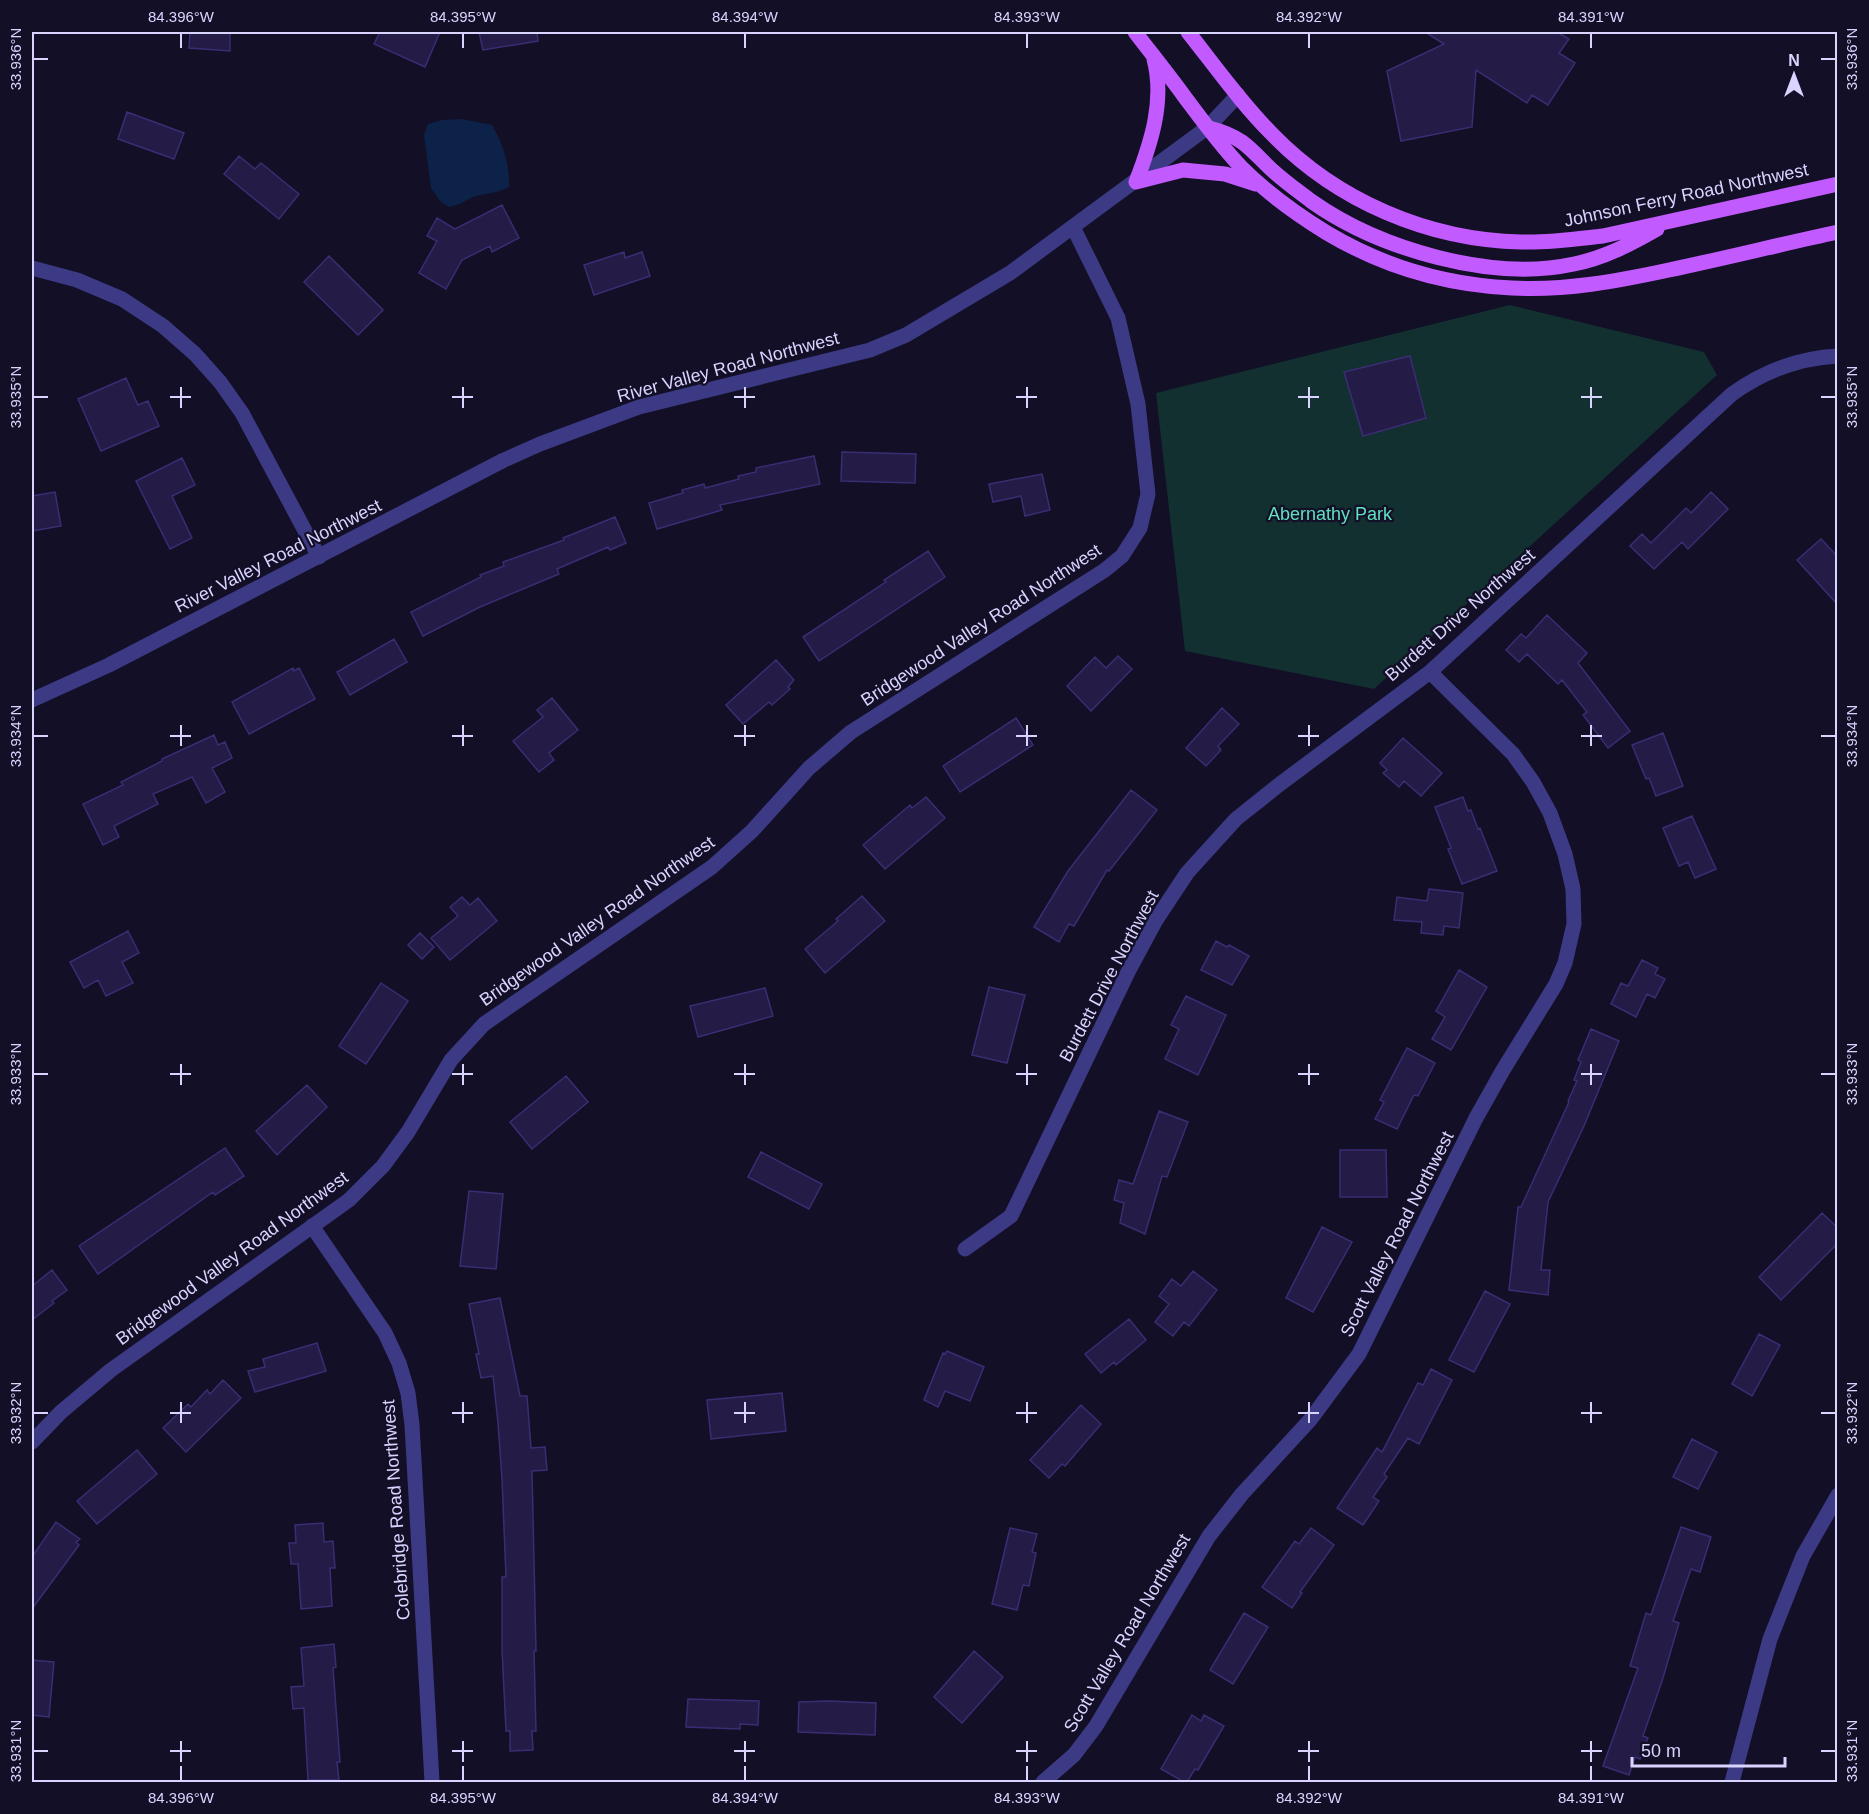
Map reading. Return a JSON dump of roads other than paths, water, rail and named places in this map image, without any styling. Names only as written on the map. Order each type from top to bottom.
[{"type":"main road","points":[[1135,32],[1208,127],[1241,167],[1262,186],[1299,216],[1368,256],[1397,267],[1472,285],[1514,288],[1558,287],[1632,278],[1838,232]]},
{"type":"main road","name":"Johnson Ferry Road Northwest","points":[[1188,32],[1271,134],[1318,174],[1339,189],[1386,213],[1462,236],[1491,240],[1551,242],[1603,236],[1838,184]]},
{"type":"main road","points":[[1136,182],[1157,113],[1158,81],[1154,56]]},
{"type":"main road","points":[[1208,127],[1232,135],[1243,142],[1287,183],[1325,211],[1399,246],[1443,259],[1483,266],[1532,269],[1574,264],[1616,251],[1670,221]]},
{"type":"main road","points":[[1136,182],[1183,170],[1226,174],[1262,186]]},
{"type":"street","name":"River Valley Road Northwest","points":[[32,700],[109,665],[504,460],[555,438],[639,407],[870,350],[906,335],[1010,273],[1136,182],[1208,127],[1238,95]]},
{"type":"street","name":"Bridgewood Valley Road Northwest","points":[[32,1442],[61,1412],[111,1370],[349,1200],[383,1166],[408,1132],[451,1060],[484,1024],[712,867],[752,831],[808,768],[851,732],[1105,570],[1122,556],[1140,528],[1148,494],[1138,404],[1118,318],[1072,227]]},
{"type":"street","points":[[32,268],[77,280],[122,299],[163,326],[195,354],[220,382],[242,413],[319,557]]},
{"type":"street","name":"Burdett Drive Northwest","points":[[965,1249],[1011,1216],[1128,972],[1156,920],[1187,873],[1236,819],[1430,672],[1732,394],[1761,375],[1779,367],[1818,357],[1838,356]]},
{"type":"street","name":"Scott Valley Road Northwest","points":[[1043,1782],[1074,1755],[1096,1726],[1209,1536],[1242,1494],[1310,1420],[1359,1354],[1476,1118],[1556,984],[1565,963],[1574,924],[1573,890],[1565,854],[1550,813],[1514,754],[1430,672]]},
{"type":"street","name":"Colebridge Road Northwest","points":[[312,1226],[385,1334],[399,1363],[408,1393],[413,1437],[432,1782]]},
{"type":"street","points":[[1732,1782],[1770,1639],[1803,1556],[1838,1495]]},
{"type":"water","points":[[462,119],[492,125],[505,155],[509,187],[476,196],[449,207],[440,201],[431,188],[424,135],[428,124],[441,120]]},
{"type":"park label","name":"Abernathy Park","points":[[1330,514]]}]
